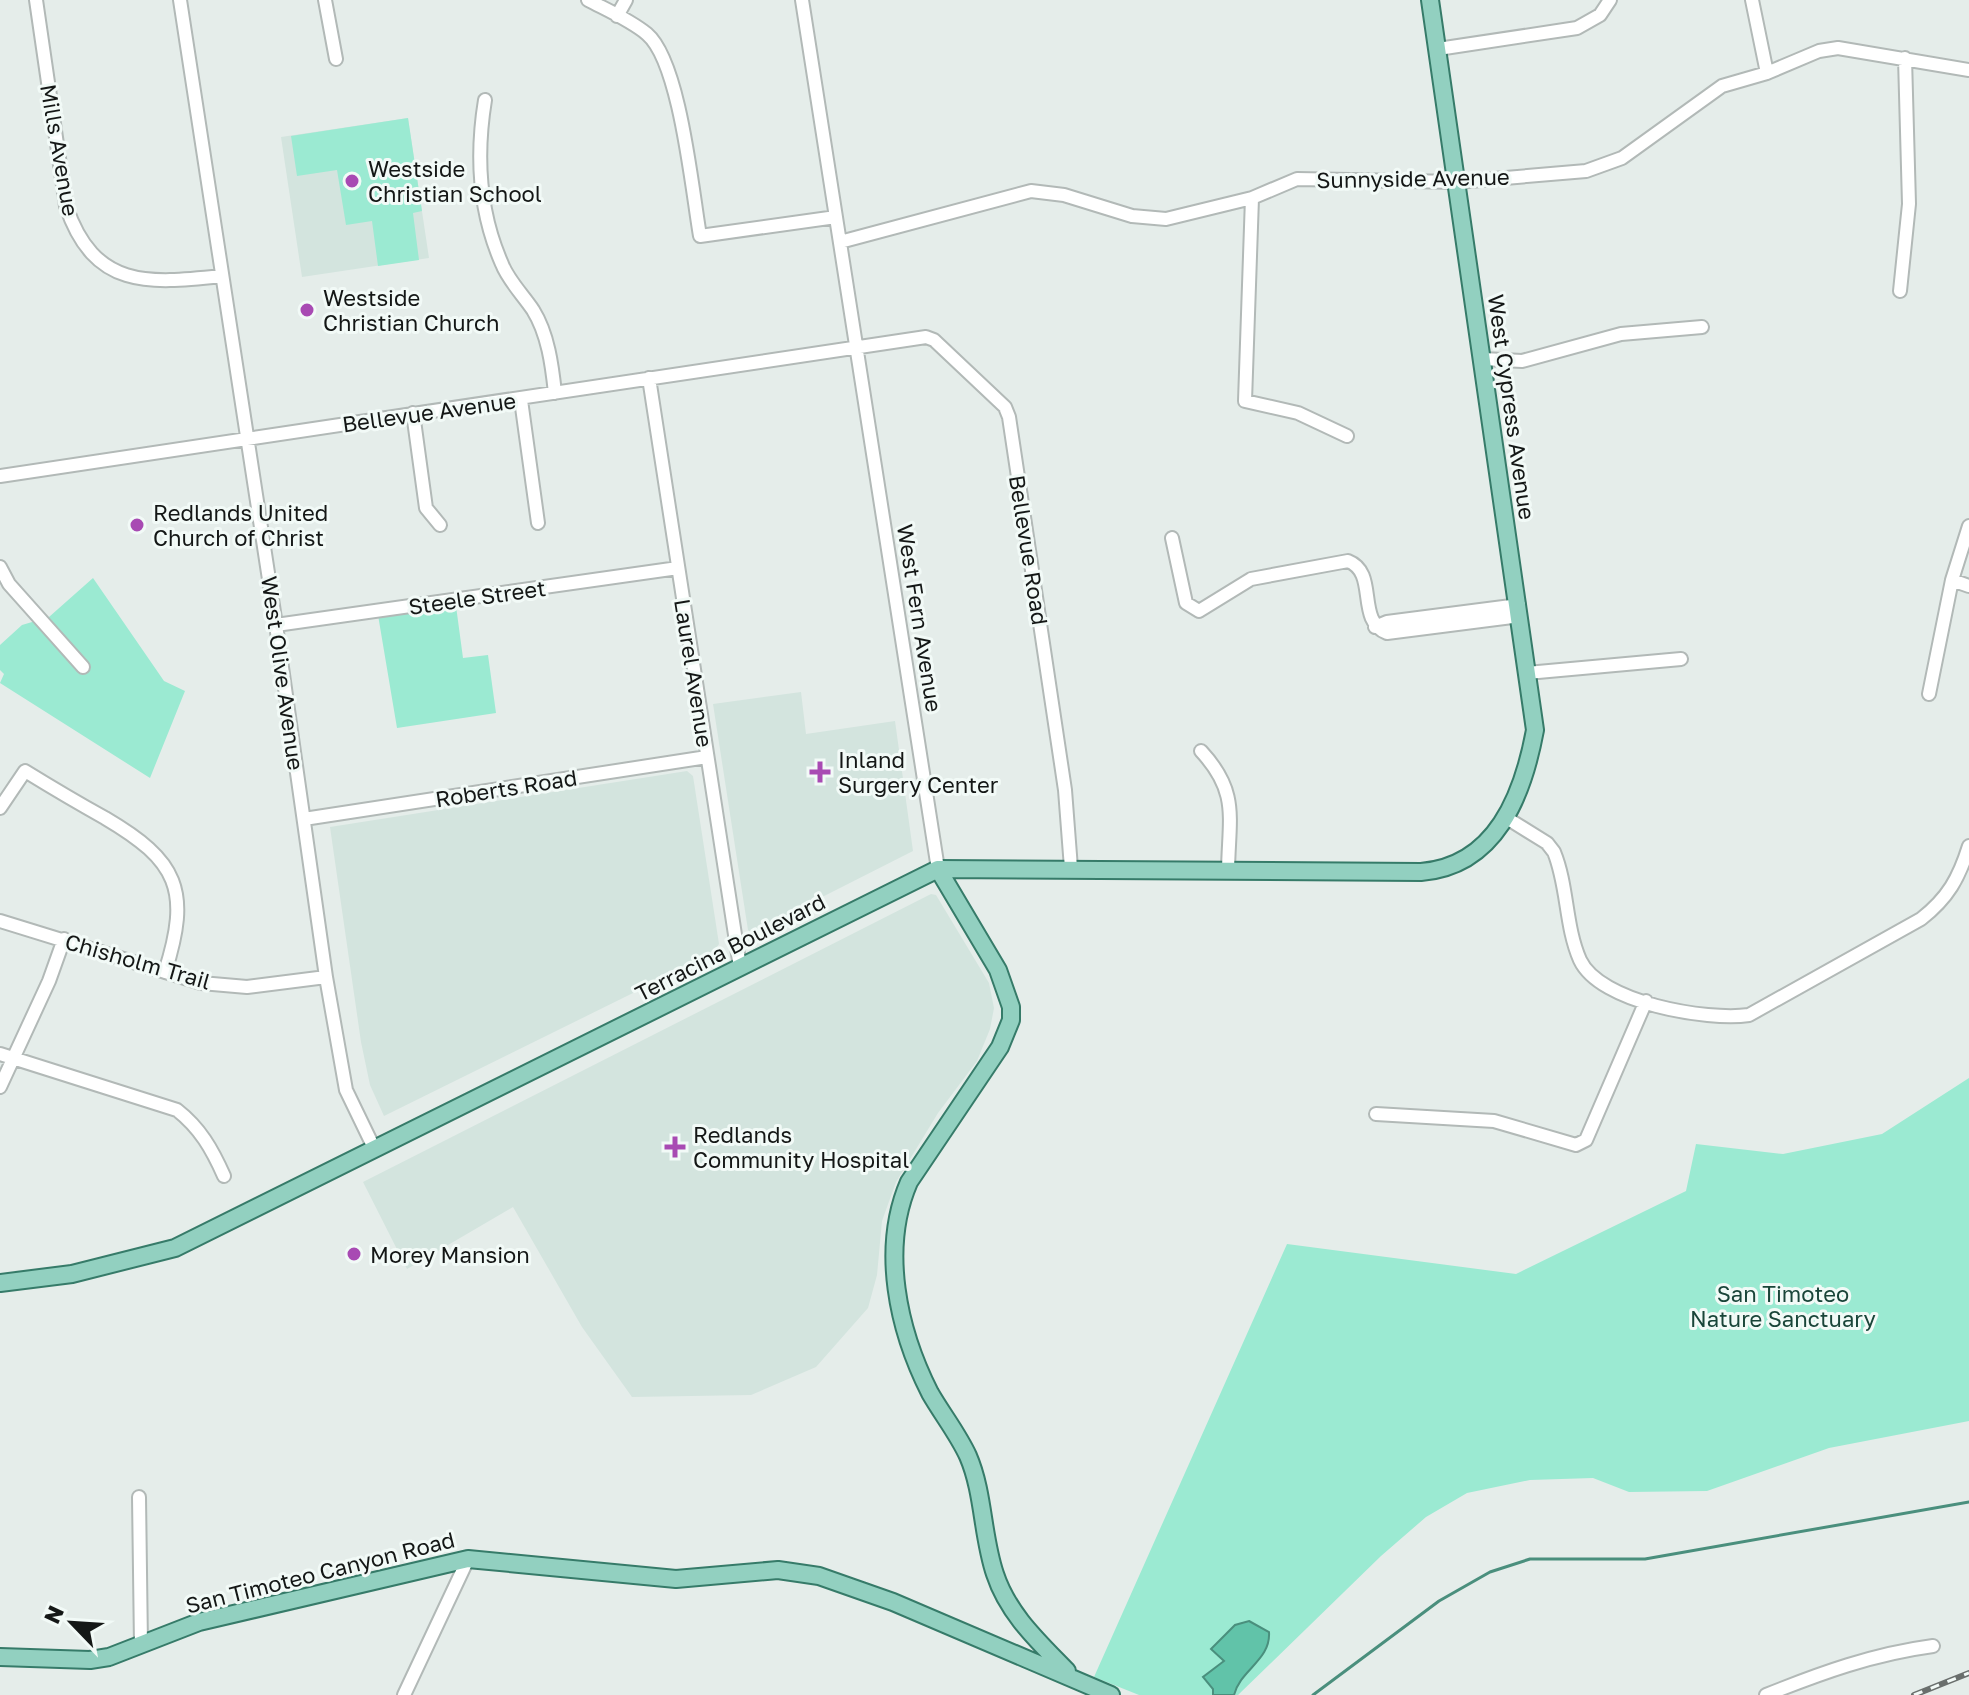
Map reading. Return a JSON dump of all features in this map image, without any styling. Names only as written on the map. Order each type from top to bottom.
[{"type":"main road","name":"West Cypress Avenue","points":[[1430,0],[1535,730],[1527,772],[1505,817]]},
{"type":"main road","name":"Terracina Boulevard","points":[[0,1283],[72,1274],[175,1248],[938,869],[1438,871],[1469,859],[1505,817]]},
{"type":"main road","name":"West Fern Avenue","points":[[938,869],[998,970],[1006,989],[1011,1020],[1000,1047],[909,1182],[900,1202],[893,1242],[898,1300],[916,1365],[968,1455],[1000,1586],[1022,1624],[1072,1677]]},
{"type":"main road","name":"San Timoteo Canyon Road","points":[[0,1657],[90,1660],[141,1645],[199,1622],[468,1559],[676,1579],[778,1570],[819,1576],[869,1592],[1111,1695]]},
{"type":"street","name":"Mills Avenue","points":[[36,0],[66,206],[78,239],[98,259],[135,278],[166,282],[221,276]]},
{"type":"street","name":"West Olive Avenue","points":[[180,0],[276,625],[326,977],[346,1090],[375,1150]]},
{"type":"street","points":[[325,0],[336,59]]},
{"type":"street","points":[[588,0],[647,34],[664,58],[682,130],[700,236],[836,217]]},
{"type":"street","points":[[617,16],[626,0]]},
{"type":"street","name":"West Fern Avenue","points":[[802,0],[938,869]]},
{"type":"street","points":[[1438,49],[1577,28],[1600,15],[1610,0]]},
{"type":"street","points":[[1752,0],[1767,73]]},
{"type":"street","name":"Sunnyside Avenue","points":[[840,242],[1031,191],[1064,195],[1150,219],[1166,219],[1252,198],[1297,179],[1458,182],[1573,173],[1616,161],[1714,90],[1767,73],[1819,51],[1838,48],[1969,70]]},
{"type":"street","points":[[1900,291],[1909,204],[1905,58]]},
{"type":"street","points":[[485,100],[478,145],[484,206],[502,266],[535,314],[545,339],[555,393]]},
{"type":"street","points":[[1252,198],[1245,401],[1298,413],[1347,436]]},
{"type":"street","points":[[1483,359],[1522,361],[1621,334],[1702,327]]},
{"type":"street","name":"Bellevue Road","points":[[857,348],[926,337],[934,340],[1005,407],[1065,790],[1071,868]]},
{"type":"street","name":"Bellevue Avenue","points":[[0,476],[857,348]]},
{"type":"street","name":"Laurel Avenue","points":[[649,378],[740,967]]},
{"type":"street","points":[[521,400],[538,523]]},
{"type":"street","points":[[413,413],[426,508],[440,525]]},
{"type":"street","points":[[1929,694],[1952,580],[1969,526]]},
{"type":"street","points":[[1172,538],[1186,603],[1199,611],[1251,579],[1348,561],[1362,573],[1375,627],[1387,622],[1442,620],[1519,610]]},
{"type":"street","points":[[0,567],[9,584],[83,667]]},
{"type":"street","name":"Steele Street","points":[[276,625],[678,568]]},
{"type":"street","points":[[1952,580],[1969,586]]},
{"type":"street","points":[[1527,673],[1681,659]]},
{"type":"street","points":[[1201,751],[1220,772],[1229,795],[1228,870]]},
{"type":"street","name":"Roberts Road","points":[[304,819],[707,757]]},
{"type":"street","points":[[0,808],[25,771],[141,839],[158,854],[176,890],[174,942],[165,972]]},
{"type":"street","points":[[1505,817],[1547,843],[1554,852],[1582,964],[1607,989],[1646,1001],[1726,1018],[1749,1015],[1921,919],[1941,903],[1955,884],[1969,846]]},
{"type":"street","name":"Chisholm Trail","points":[[0,921],[201,983],[247,987],[326,977]]},
{"type":"street","points":[[0,1087],[49,981],[64,939]]},
{"type":"street","points":[[1376,1114],[1402,1118],[1451,1116],[1494,1121],[1576,1145],[1586,1140],[1646,1001]]},
{"type":"street","points":[[0,1054],[177,1110],[194,1123],[211,1148],[224,1176]]},
{"type":"street","points":[[139,1497],[141,1645]]},
{"type":"street","points":[[404,1695],[468,1559]]},
{"type":"street","points":[[1766,1695],[1842,1665],[1886,1653],[1933,1646]]},
{"type":"shaded area","name":"Westside Christian School","points":[[408,118],[429,258],[302,277],[281,137]]},
{"type":"shaded area","points":[[801,692],[806,734],[895,721],[913,851],[751,933],[748,930],[713,704]]},
{"type":"shaded area","points":[[687,771],[693,776],[719,944],[712,954],[384,1116],[370,1085],[361,1042],[330,827]]},
{"type":"shaded area","name":"Redlands Community Hospital","points":[[931,894],[936,895],[989,983],[994,1008],[990,1029],[977,1061],[938,1113],[896,1182],[882,1221],[877,1275],[868,1308],[816,1367],[751,1395],[632,1397],[582,1327],[513,1207],[407,1269],[363,1182]]},
{"type":"shaded area","points":[[1249,1621],[1269,1632],[1265,1650],[1237,1686],[1234,1695],[1213,1695],[1213,1689],[1203,1677],[1224,1661],[1211,1649],[1235,1625]]},
{"type":"green space","name":"Westside Christian School","points":[[408,118],[422,211],[413,213],[419,260],[378,266],[372,221],[346,225],[337,170],[297,176],[291,136]]},
{"type":"green space","points":[[93,578],[164,681],[185,691],[150,778],[0,683],[4,674],[0,670],[0,645],[22,625],[49,617]]},
{"type":"green space","points":[[456,606],[463,658],[488,655],[496,713],[397,728],[378,615]]},
{"type":"green space","name":"San Timoteo Nature Sanctuary","points":[[1969,1078],[1969,1421],[1829,1448],[1707,1491],[1629,1492],[1593,1478],[1530,1480],[1467,1493],[1426,1517],[1381,1556],[1238,1695],[1139,1695],[1094,1677],[1287,1244],[1516,1274],[1686,1191],[1696,1144],[1783,1154],[1882,1134]]},
{"type":"waterway","points":[[1313,1695],[1439,1601],[1490,1572],[1530,1559],[1645,1559],[1969,1502]]},
{"type":"railway","points":[[1914,1695],[1969,1673]]},
{"type":"place","name":"Westside Christian School","points":[[352,181]]},
{"type":"place","name":"Westside Christian Church","points":[[307,310]]},
{"type":"place","name":"Redlands United Church of Christ","points":[[137,525]]},
{"type":"place","name":"Inland Surgery Center","points":[[820,772]]},
{"type":"place","name":"Redlands Community Hospital","points":[[675,1147]]},
{"type":"place","name":"Morey Mansion","points":[[354,1254]]}]
